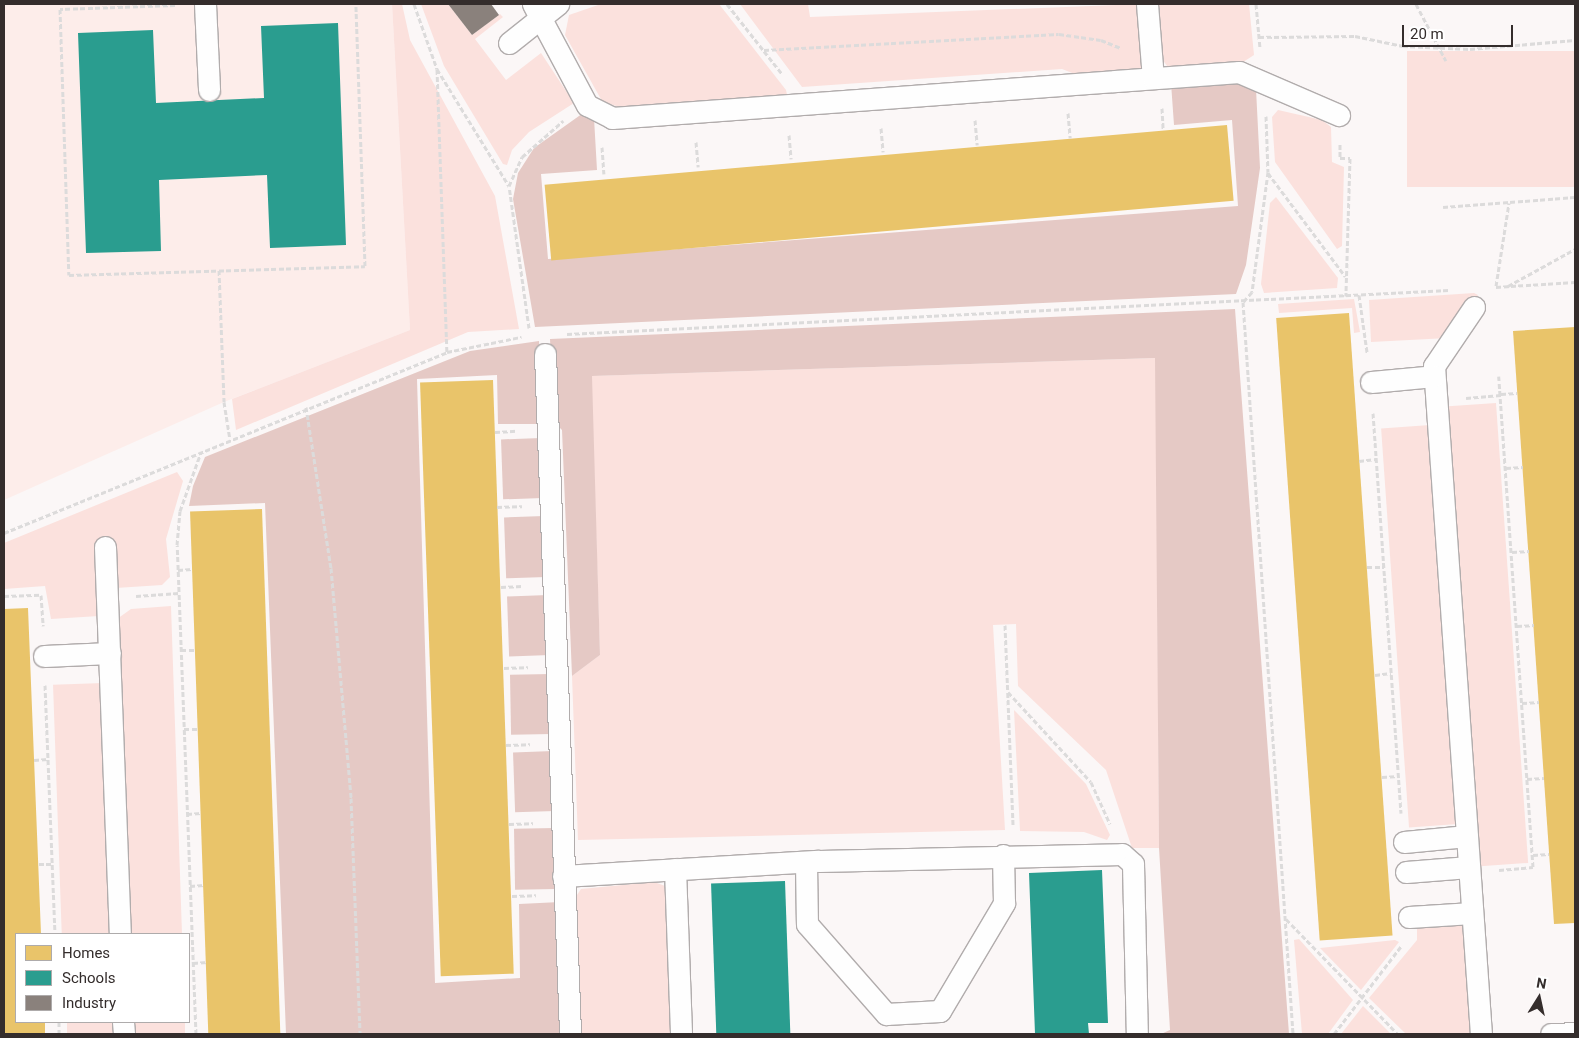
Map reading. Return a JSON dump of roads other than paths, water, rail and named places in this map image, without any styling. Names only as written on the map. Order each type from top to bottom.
[{"type":"lane","points":[[205,4],[209,90]]},
{"type":"lane","points":[[1147,4],[1152,72]]},
{"type":"lane","points":[[509,43],[544,7],[587,105],[612,118],[627,120],[803,106],[1152,72],[1239,72],[1339,115]]},
{"type":"lane","points":[[1474,307],[1434,366],[1434,376],[1481,1034]]},
{"type":"lane","points":[[545,354],[570,1034]]},
{"type":"lane","points":[[1371,382],[1434,376]]},
{"type":"lane","points":[[106,547],[120,933]]},
{"type":"lane","points":[[44,656],[110,653]]},
{"type":"lane","points":[[1404,842],[1467,836]]},
{"type":"lane","points":[[563,876],[675,869],[1008,855],[1122,854],[1133,864],[1137,1034]]},
{"type":"lane","points":[[806,864],[807,924],[886,1014],[940,1011],[1004,903],[1008,855]]},
{"type":"lane","points":[[675,869],[682,1034]]},
{"type":"lane","points":[[1406,872],[1469,869]]},
{"type":"lane","points":[[1409,918],[1472,913]]},
{"type":"lane","points":[[1550,1034],[1575,1033]]}]
